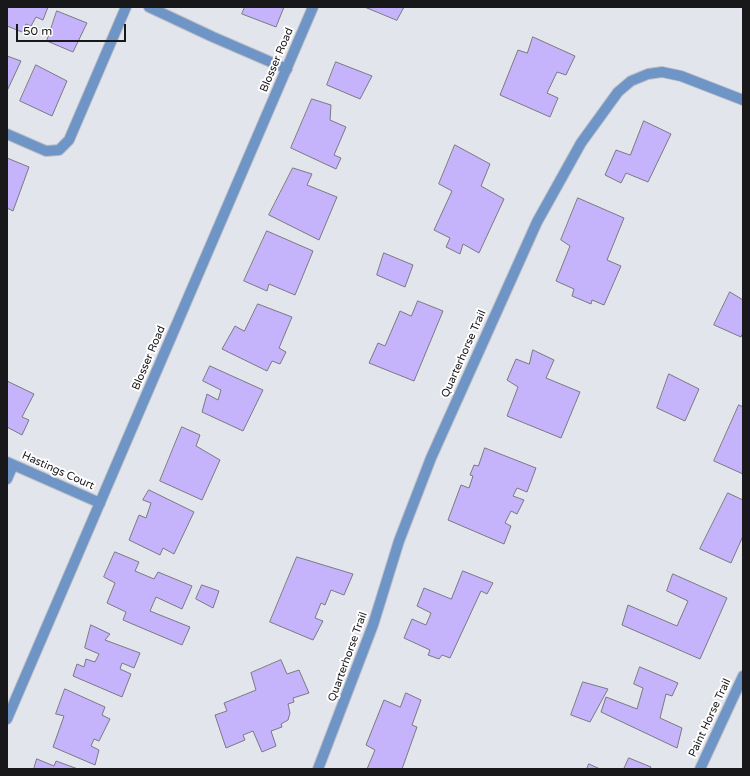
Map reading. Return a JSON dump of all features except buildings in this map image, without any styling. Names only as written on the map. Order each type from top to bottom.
[{"type":"street","points":[[7,134],[46,151],[59,150],[70,140],[126,7]]},
{"type":"street","points":[[149,7],[213,38],[286,68]]},
{"type":"street","name":"Blosser Road","points":[[7,719],[313,7]]},
{"type":"street","name":"Quarterhorse Trail","points":[[318,769],[374,625],[400,542],[431,458],[537,222],[581,142],[618,92],[631,81],[648,74],[662,72],[681,76],[743,100]]},
{"type":"street","points":[[7,479],[10,463]]},
{"type":"street","name":"Hastings Court","points":[[10,463],[100,503]]},
{"type":"street","name":"Paint Horse Trail","points":[[700,769],[743,676]]}]
